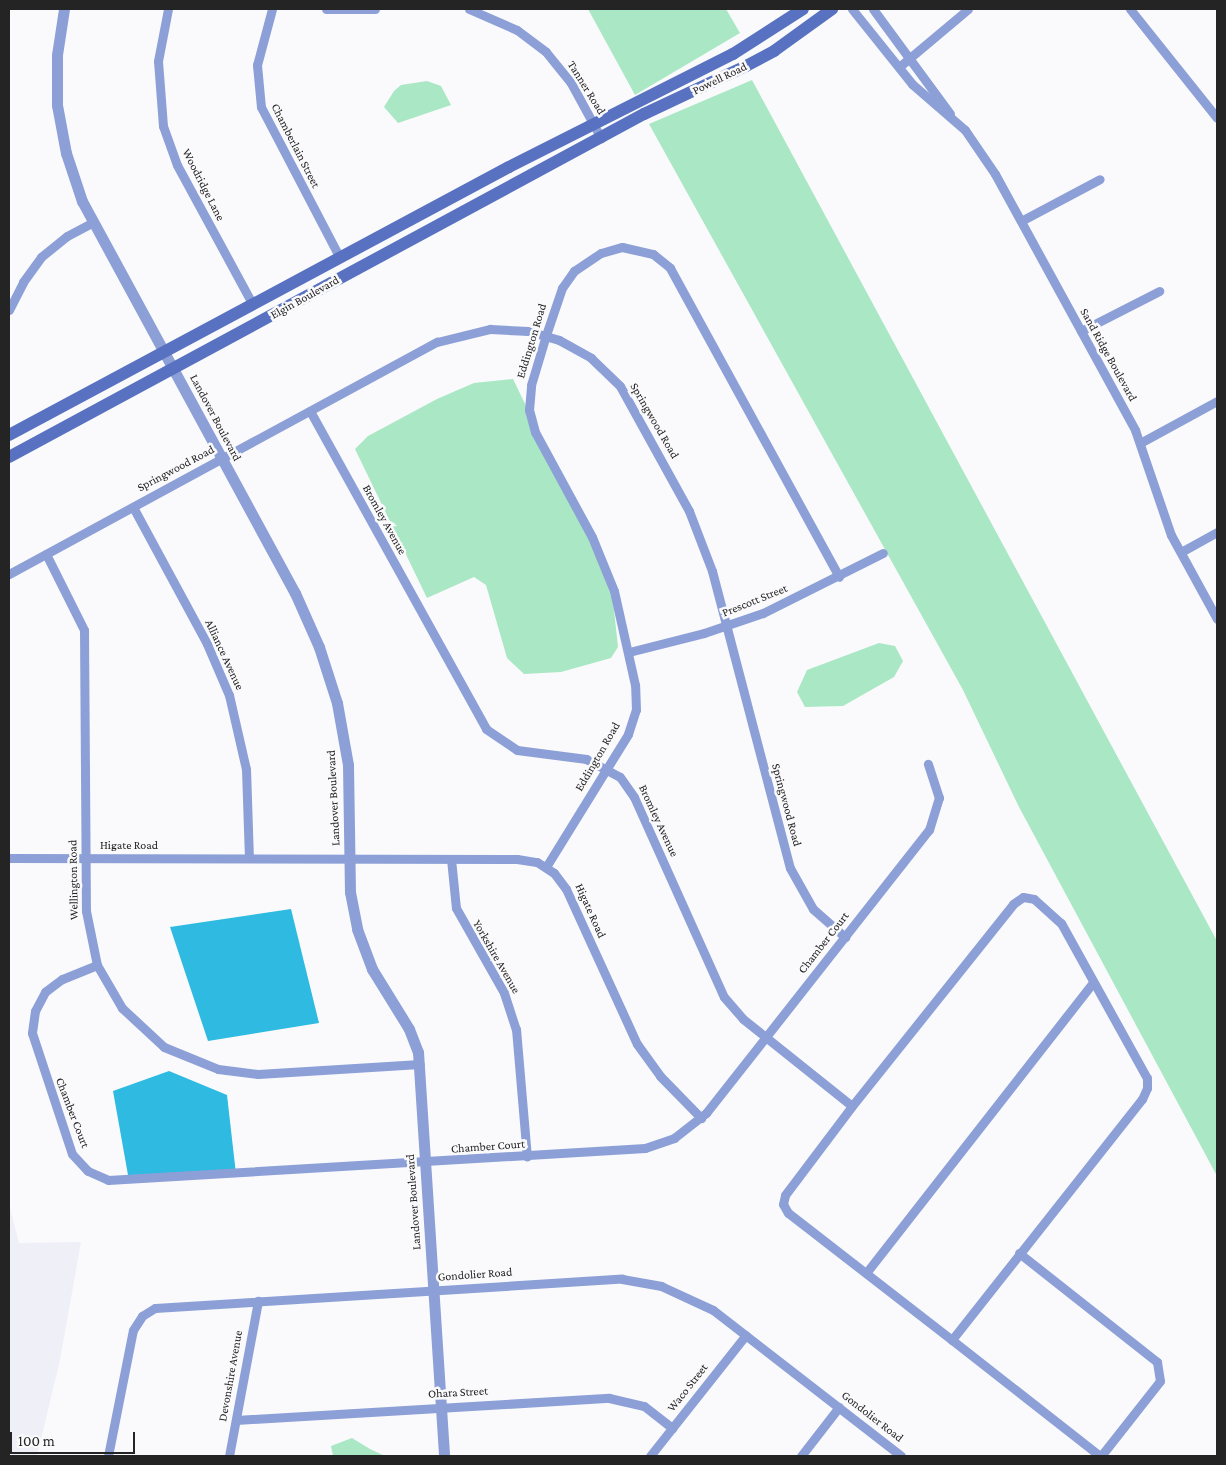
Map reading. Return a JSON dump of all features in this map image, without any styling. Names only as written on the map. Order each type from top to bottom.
[{"type":"main road","name":"Powell Road","points":[[593,124],[733,54],[804,9]]},
{"type":"main road","name":"Powell Road","points":[[601,138],[774,51],[832,9]]},
{"type":"main road","name":"Elgin Boulevard","points":[[9,436],[593,124]]},
{"type":"main road","name":"Elgin Boulevard","points":[[9,457],[601,138]]},
{"type":"street","name":"Landover Boulevard","points":[[64,9],[57,55],[60,121],[73,176],[93,222],[308,620],[329,674],[348,765],[352,910],[363,950],[414,1039],[420,1064],[444,1456]]},
{"type":"street","name":"Woodridge Lane","points":[[168,9],[158,61],[163,126],[177,165],[253,305]]},
{"type":"street","name":"Chamberlain Street","points":[[272,9],[257,65],[261,107],[340,258]]},
{"type":"street","points":[[326,9],[375,9]]},
{"type":"street","name":"Tanner Road","points":[[469,9],[502,21],[546,52],[571,83],[601,138]]},
{"type":"street","name":"Sand Ridge Boulevard","points":[[852,9],[921,92],[952,116]]},
{"type":"street","name":"Sand Ridge Boulevard","points":[[874,9],[911,57],[952,116],[981,152],[1021,221],[1140,443],[1164,515],[1181,552],[1217,619]]},
{"type":"street","points":[[899,67],[968,9]]},
{"type":"street","points":[[1130,9],[1217,118]]},
{"type":"street","points":[[1021,221],[1100,179]]},
{"type":"street","points":[[9,310],[23,282],[41,257],[67,236],[93,222]]},
{"type":"street","name":"Eddington Road","points":[[546,867],[628,734],[636,710],[629,652],[604,565],[532,422],[531,386],[546,336],[562,288],[582,264],[601,253],[622,247],[643,250],[662,260],[676,277],[839,577]]},
{"type":"street","points":[[1081,331],[1159,291]]},
{"type":"street","name":"Springwood Road","points":[[9,574],[310,410],[454,336],[499,329],[546,336],[591,358],[630,400],[689,511],[712,571],[793,875],[813,909],[845,937]]},
{"type":"street","points":[[1140,443],[1217,401]]},
{"type":"street","name":"Bromley Avenue","points":[[310,410],[486,729],[517,750],[586,759],[607,768],[620,778],[634,797],[724,997],[743,1019],[852,1106]]},
{"type":"street","name":"Alliance Avenue","points":[[133,507],[207,644],[229,695],[246,769],[249,858]]},
{"type":"street","points":[[1181,552],[1217,532]]},
{"type":"street","name":"Prescott Street","points":[[629,652],[726,626],[795,599],[882,553]]},
{"type":"street","name":"Wellington Road","points":[[46,554],[80,618],[85,639],[86,911],[97,965],[110,992],[135,1023],[164,1047],[199,1064],[258,1074],[420,1064]]},
{"type":"street","name":"Chamber Court","points":[[97,965],[53,985],[39,1001],[32,1021],[33,1044],[67,1143],[88,1171],[120,1182],[645,1148],[674,1138],[701,1118],[845,937],[935,819],[938,788],[928,764]]},
{"type":"street","name":"Higate Road","points":[[9,858],[249,858]]},
{"type":"street","points":[[249,858],[517,858],[546,867]]},
{"type":"street","name":"Yorkshire Avenue","points":[[451,859],[456,908],[504,993],[516,1029],[527,1157]]},
{"type":"street","name":"Higate Road","points":[[546,867],[566,889],[637,1044],[660,1076],[701,1118]]},
{"type":"street","points":[[952,1340],[1019,1253],[1142,1099],[1147,1088],[1147,1078],[1061,923],[1034,899],[1022,898],[1013,904],[852,1106],[785,1195],[784,1204],[788,1213],[1100,1456],[1160,1381],[1157,1362],[1019,1253]]},
{"type":"street","points":[[866,1273],[1093,982]]},
{"type":"street","name":"Gondolier Road","points":[[108,1456],[131,1336],[142,1316],[162,1306],[603,1280],[641,1282],[698,1300],[901,1456]]},
{"type":"street","name":"Devonshire Avenue","points":[[229,1456],[258,1301]]},
{"type":"street","name":"Waco Street","points":[[650,1456],[746,1335]]},
{"type":"street","name":"Ohara Street","points":[[236,1420],[441,1406],[621,1399],[644,1406],[672,1428]]},
{"type":"street","points":[[801,1456],[838,1407]]},
{"type":"shaded area","points":[[9,1204],[19,1243],[81,1242],[60,1360],[37,1456],[9,1456]]},
{"type":"green space","points":[[588,9],[726,9],[740,33],[635,95]]},
{"type":"green space","points":[[752,80],[1217,941],[1217,1176],[1019,807],[963,690],[649,124]]},
{"type":"green space","points":[[427,81],[441,86],[451,105],[398,123],[384,107],[394,91],[401,85]]},
{"type":"green space","points":[[513,379],[591,540],[613,601],[618,647],[611,658],[561,672],[524,674],[507,658],[486,585],[474,577],[427,598],[355,449],[368,436],[437,399],[474,383]]},
{"type":"green space","points":[[879,643],[895,646],[903,661],[894,677],[843,706],[805,707],[797,692],[807,670]]},
{"type":"green space","points":[[352,1438],[385,1456],[333,1456],[331,1446]]},
{"type":"water","points":[[291,909],[319,1023],[208,1041],[170,927]]},
{"type":"water","points":[[169,1071],[227,1095],[236,1174],[128,1175],[113,1091]]}]
